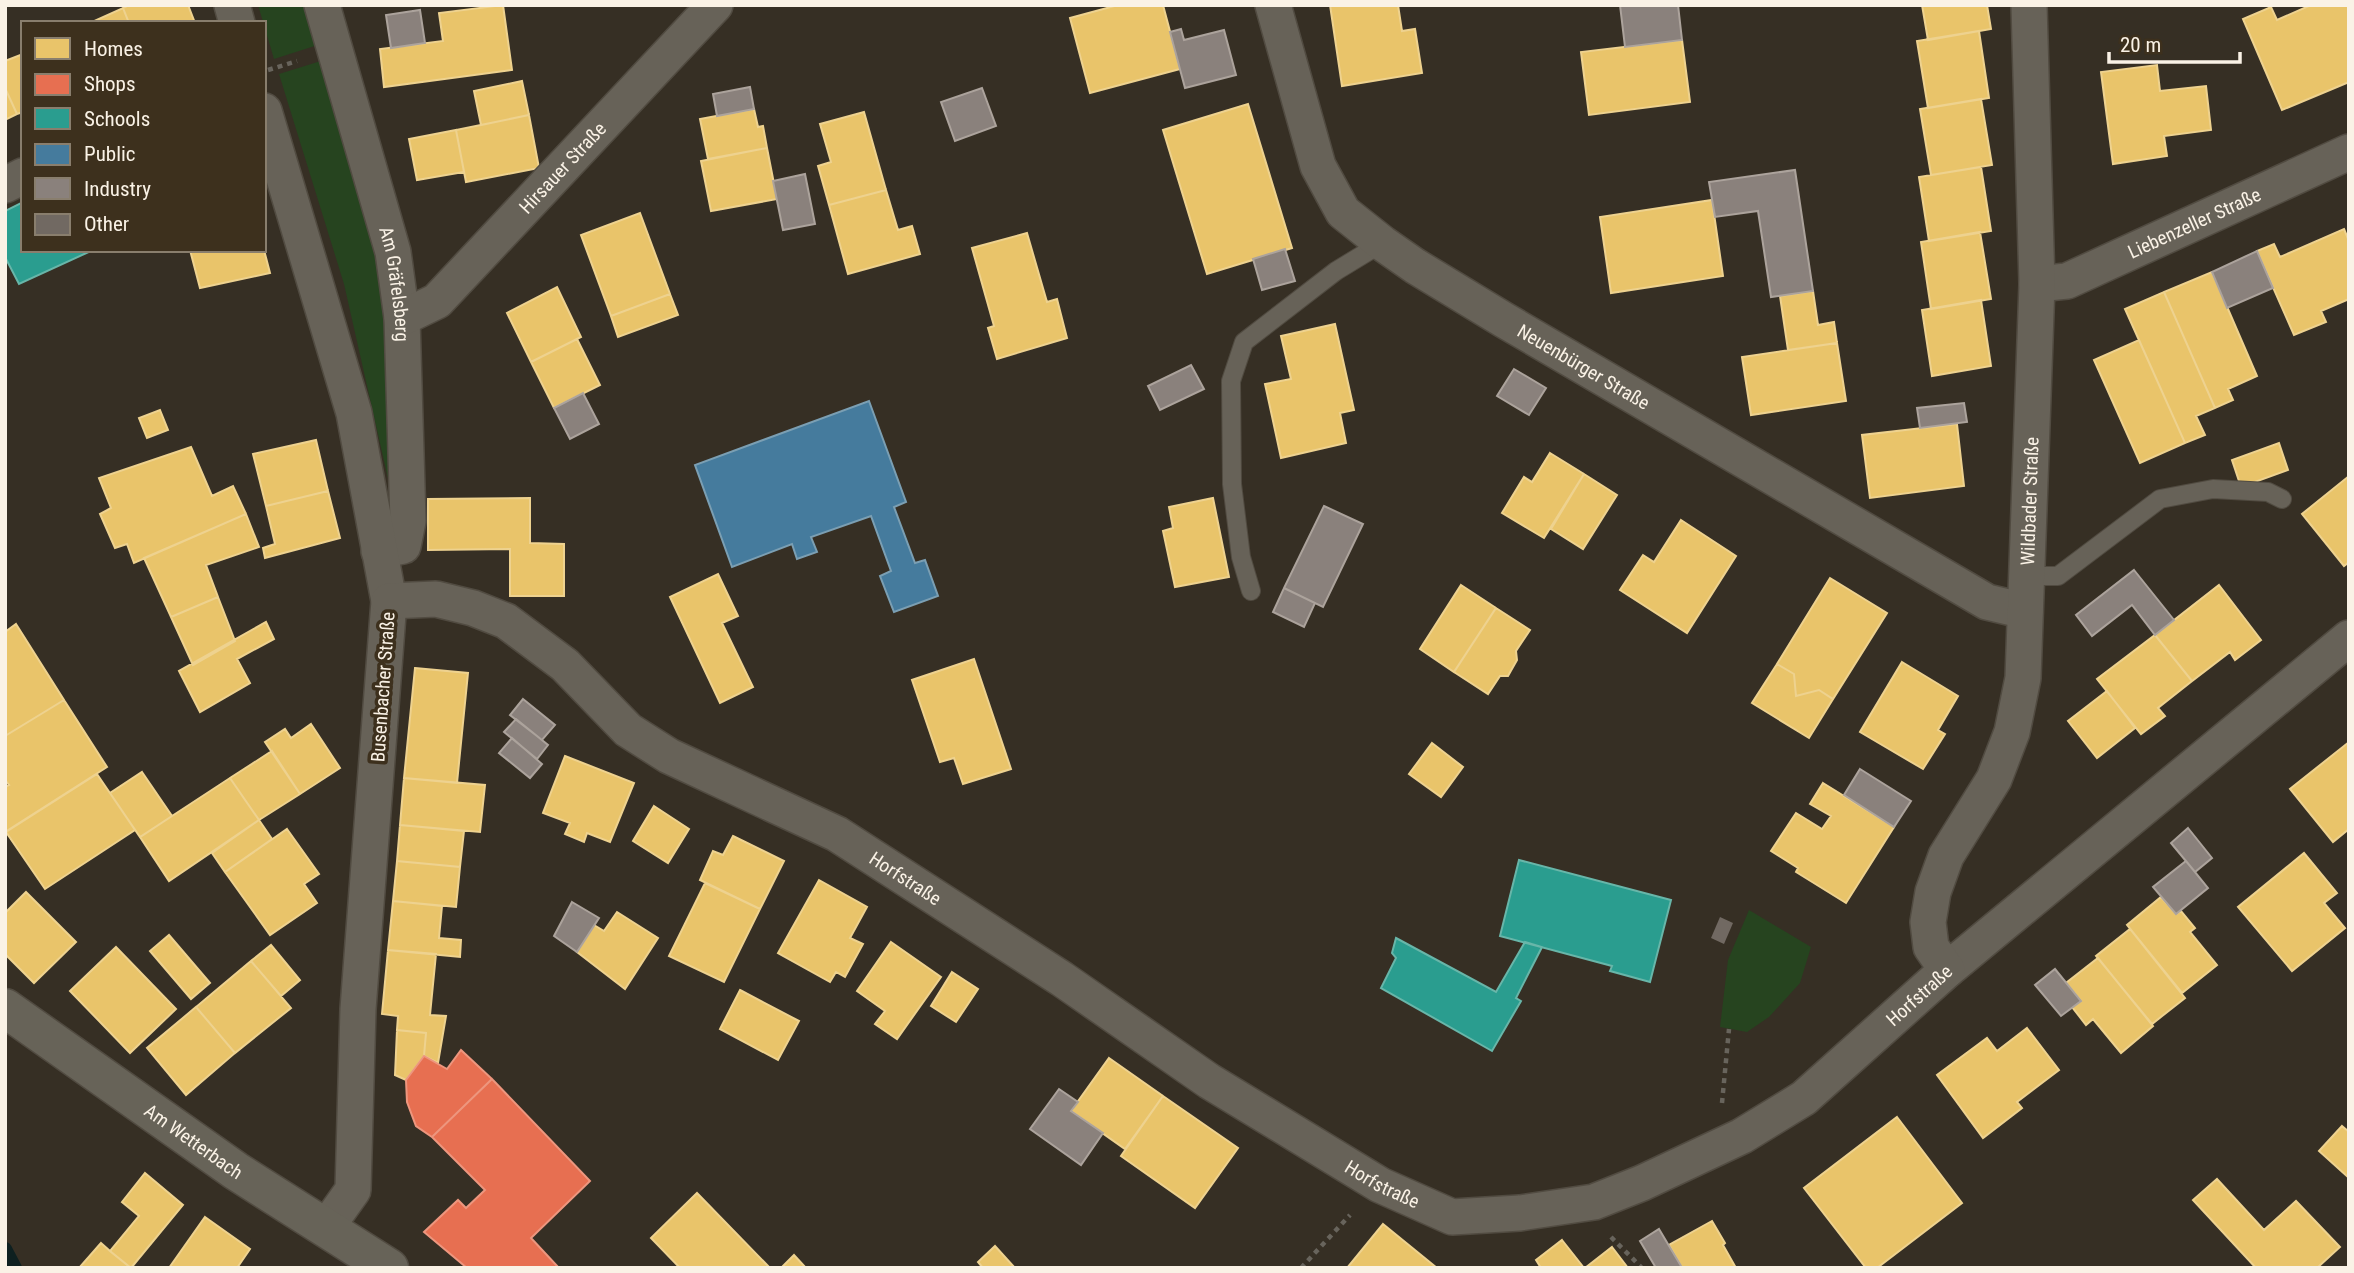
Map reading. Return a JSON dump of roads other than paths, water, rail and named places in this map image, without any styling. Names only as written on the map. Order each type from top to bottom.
[{"type":"main road","name":"Am Wetterbach","points":[[5,1008],[236,1171],[389,1268]]},
{"type":"street","name":"Am Gräfelsberg","points":[[322,5],[393,252],[402,318],[408,520],[403,546],[379,551]]},
{"type":"street","name":"Hirsauer Straße","points":[[402,318],[437,301],[715,5]]},
{"type":"street","name":"Neuenbürger Straße","points":[[1273,5],[1318,166],[1343,212],[1382,243],[1504,320],[1987,602],[2025,611]]},
{"type":"street","name":"Wildbader Straße","points":[[1947,970],[1931,947],[1928,922],[1933,892],[1946,856],[1994,779],[2012,733],[2023,678],[2037,284],[2029,5]]},
{"type":"street","name":"Busenbacher Straße","points":[[266,118],[354,413],[389,601],[358,1009],[353,1190],[326,1228]]},
{"type":"street","name":"Liebenzeller Straße","points":[[2037,284],[2067,281],[2349,152]]},
{"type":"street","points":[[5,185],[21,177]]},
{"type":"street","name":"Horfstraße","points":[[389,601],[436,599],[473,608],[506,621],[565,665],[628,730],[668,756],[837,834],[1062,979],[1209,1081],[1380,1185],[1452,1217],[1520,1213],[1594,1202],[1642,1183],[1742,1136],[1804,1098],[1947,970],[2349,638]]},
{"type":"lane","points":[[1251,591],[1241,557],[1232,484],[1231,381],[1244,342],[1336,271],[1382,243]]},
{"type":"lane","points":[[2027,576],[2058,576],[2160,499],[2213,489],[2268,492],[2281,499]]},
{"type":"waterway","points":[[5,1249],[15,1268]]}]
